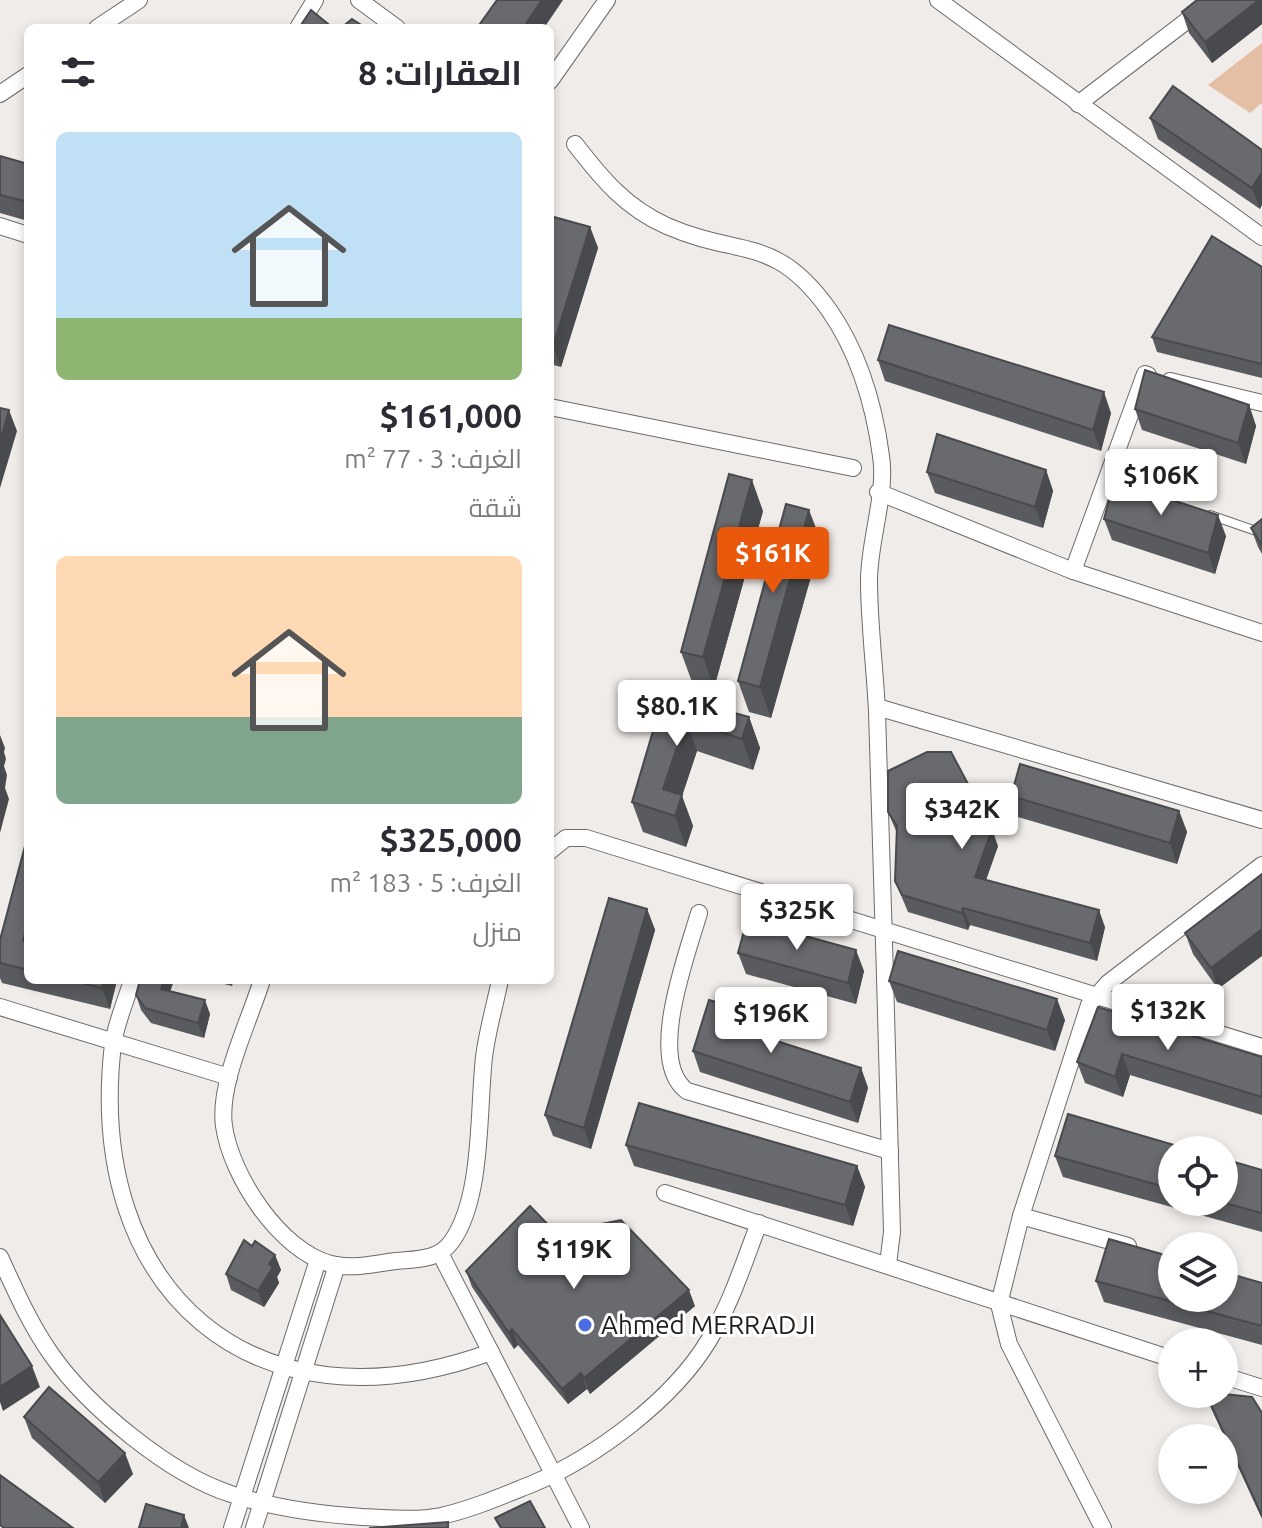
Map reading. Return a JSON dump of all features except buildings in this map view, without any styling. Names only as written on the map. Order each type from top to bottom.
[{"type":"street","points":[[103,24],[139,0]]},
{"type":"street","points":[[300,24],[315,0]]},
{"type":"street","points":[[359,0],[392,24]]},
{"type":"street","points":[[554,75],[607,0]]},
{"type":"street","points":[[938,0],[1078,104],[1259,229]]},
{"type":"street","points":[[1078,104],[1214,0]]},
{"type":"street","points":[[0,94],[24,78]]},
{"type":"street","points":[[575,144],[607,185],[632,207],[669,227],[770,255],[791,266],[852,348],[874,412],[882,461],[869,580],[877,707],[890,1151],[892,1232],[888,1264]]},
{"type":"street","points":[[0,226],[24,234]]},
{"type":"street","points":[[1073,571],[1115,484],[1145,374],[1262,403]]},
{"type":"street","points":[[554,408],[853,468]]},
{"type":"street","points":[[878,492],[1073,571],[1262,633]]},
{"type":"street","points":[[877,707],[1262,820]]},
{"type":"street","points":[[554,848],[566,838],[586,838],[1262,1047]]},
{"type":"street","points":[[1103,1528],[1009,1344],[999,1304],[1021,1216],[1085,1014],[1094,997],[1262,865]]},
{"type":"street","points":[[699,913],[677,993],[669,1042],[669,1063],[679,1085],[687,1091],[890,1151]]},
{"type":"street","points":[[131,984],[114,1041],[110,1094],[116,1176],[141,1247],[188,1309],[220,1337],[258,1360],[303,1371],[370,1379],[418,1374],[491,1352]]},
{"type":"street","points":[[261,984],[229,1077],[223,1102],[224,1127],[241,1176],[290,1242],[318,1260],[337,1265],[426,1258],[440,1253],[453,1240],[464,1219],[471,1188],[484,1053],[499,984]]},
{"type":"street","points":[[0,1007],[229,1077]]},
{"type":"street","points":[[665,1193],[1158,1355]]},
{"type":"street","points":[[1021,1216],[1142,1250]]},
{"type":"street","points":[[0,1257],[23,1307],[52,1356],[127,1432],[191,1475],[262,1503],[336,1515],[398,1519],[439,1516],[485,1503],[554,1474],[619,1433],[693,1361],[708,1342],[729,1302],[759,1223]]},
{"type":"street","points":[[440,1253],[581,1528]]},
{"type":"street","points":[[232,1528],[318,1260]]},
{"type":"street","points":[[254,1528],[337,1265]]},
{"type":"street","points":[[1238,1380],[1262,1388]]},
{"type":"lane","points":[[1198,512],[1262,533]]},
{"type":"shaded area","points":[[1262,43],[1262,103],[1250,113],[1208,85]]},
{"type":"place","name":"Ahmed MERRADJI","points":[[585,1325]]}]
